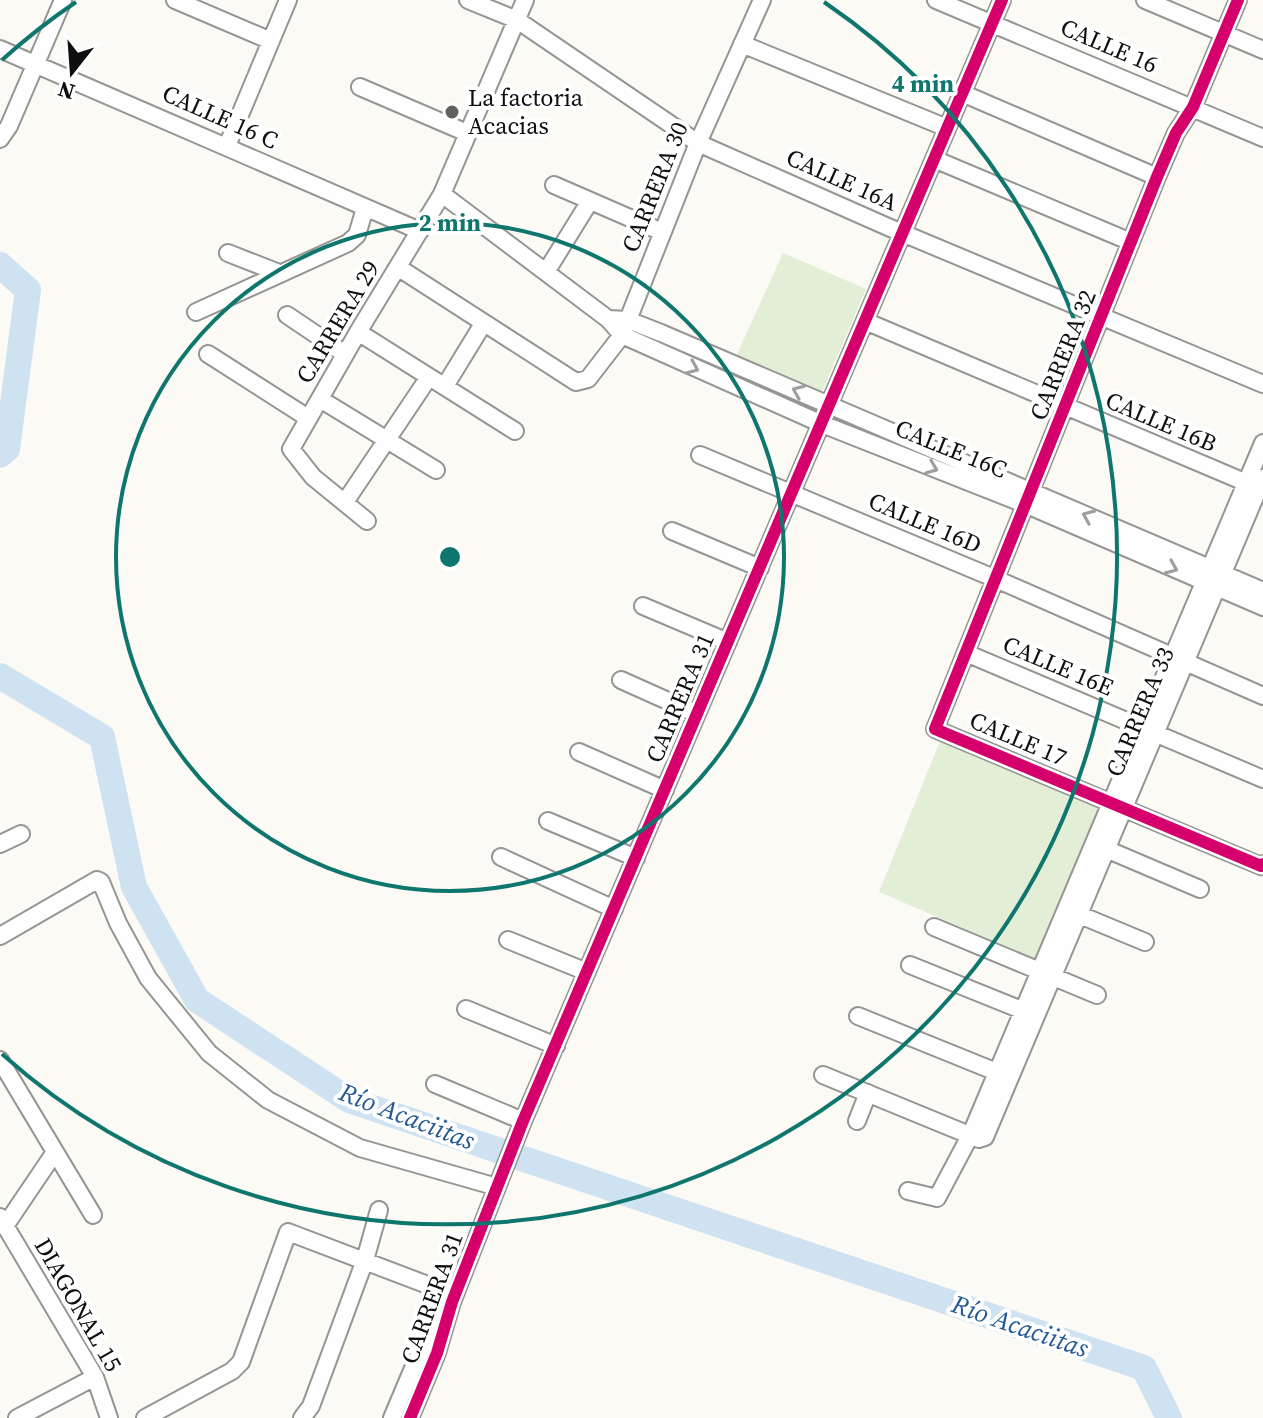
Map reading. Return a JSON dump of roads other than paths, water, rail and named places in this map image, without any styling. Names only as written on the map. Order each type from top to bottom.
[{"type":"street","points":[[0,139],[9,126],[63,0]]},
{"type":"street","points":[[175,0],[271,41]]},
{"type":"street","points":[[227,146],[288,0]]},
{"type":"street","name":"CALLE 16A","points":[[468,0],[517,20],[698,143],[1263,384]]},
{"type":"street","name":"CARRERA 29","points":[[345,502],[313,477],[291,449],[442,194],[525,0]]},
{"type":"street","name":"CARRERA 30","points":[[483,324],[580,383],[595,371],[625,328],[698,143],[762,0]]},
{"type":"street","name":"CALLE 16","points":[[936,0],[1263,138]]},
{"type":"street","name":"CARRERA 31","points":[[410,1418],[521,1127],[1002,0]]},
{"type":"street","points":[[1145,0],[1263,50]]},
{"type":"street","name":"CARRERA 32","points":[[935,729],[1157,177],[1176,133],[1193,107],[1238,0]]},
{"type":"street","points":[[742,44],[947,128]]},
{"type":"street","name":"CALLE 16 C","points":[[0,49],[420,231]]},
{"type":"street","points":[[360,87],[467,133]]},
{"type":"street","points":[[962,93],[1157,177]]},
{"type":"street","points":[[934,159],[1131,242]]},
{"type":"street","points":[[554,185],[662,232]]},
{"type":"street","points":[[442,194],[608,319],[625,328]]},
{"type":"street","points":[[546,272],[590,201]]},
{"type":"street","points":[[196,312],[348,243],[357,235],[365,208]]},
{"type":"street","points":[[228,253],[279,273]]},
{"type":"street","points":[[399,268],[483,324],[445,386]]},
{"type":"street","points":[[287,315],[345,354]]},
{"type":"street","name":"CALLE 16B","points":[[865,321],[1258,484]]},
{"type":"street","name":"CALLE 16C","points":[[625,328],[828,405],[1029,498],[1213,577],[1263,591]]},
{"type":"street","name":"CALLE 16C","points":[[625,328],[822,424],[1029,498]]},
{"type":"street","points":[[358,332],[515,431]]},
{"type":"street","points":[[208,354],[308,418]]},
{"type":"street","points":[[367,521],[345,502],[429,377]]},
{"type":"street","points":[[320,399],[436,470]]},
{"type":"street","name":"CARRERA 33","points":[[908,1191],[937,1198],[977,1137],[1213,577],[1258,484],[1263,443]]},
{"type":"street","name":"CALLE 16D","points":[[700,455],[996,579],[1263,696]]},
{"type":"street","points":[[672,531],[760,568]]},
{"type":"street","name":"CALLE 16C","points":[[1213,577],[1263,607]]},
{"type":"street","points":[[643,606],[728,642]]},
{"type":"street","name":"CALLE 16E","points":[[966,653],[1263,779]]},
{"type":"street","points":[[621,680],[697,714]]},
{"type":"street","name":"CALLE 17","points":[[935,729],[1262,865]]},
{"type":"street","points":[[579,752],[665,790]]},
{"type":"street","name":"CARRERA 33","points":[[1047,974],[1080,915],[1106,849],[1118,804]]},
{"type":"street","points":[[548,821],[636,858]]},
{"type":"street","points":[[0,844],[21,834]]},
{"type":"street","points":[[1106,849],[1200,889]]},
{"type":"street","points":[[501,857],[614,909]]},
{"type":"street","points":[[0,936],[93,881],[101,882],[118,923],[157,989],[209,1053],[268,1100],[360,1148],[498,1184]]},
{"type":"street","points":[[1080,915],[1145,942]]},
{"type":"street","points":[[934,927],[1097,995]]},
{"type":"street","points":[[508,940],[587,972]]},
{"type":"street","points":[[910,965],[1030,1014]]},
{"type":"street","points":[[466,1009],[556,1046]]},
{"type":"street","points":[[858,1016],[1004,1074]]},
{"type":"street","points":[[0,1060],[93,1215]]},
{"type":"street","points":[[823,1075],[977,1137]]},
{"type":"street","points":[[435,1084],[521,1127]]},
{"type":"street","points":[[857,1121],[868,1093]]},
{"type":"street","points":[[3,1222],[55,1152]]},
{"type":"street","points":[[302,1418],[311,1406],[365,1260],[379,1210]]},
{"type":"street","name":"DIAGONAL 15","points":[[3,1222],[95,1377],[109,1418]]},
{"type":"street","points":[[145,1418],[232,1371],[241,1362],[288,1232],[365,1260],[453,1299]]},
{"type":"street","name":"CARRERA 31","points":[[392,1418],[422,1347],[453,1299]]},
{"type":"street","points":[[17,1418],[95,1377]]},
{"type":"waterway","name":"Río Acaciitas","points":[[0,265],[28,290],[7,449],[0,455]]},
{"type":"waterway","name":"Río Acaciitas","points":[[0,676],[102,737],[134,887],[197,1000],[349,1100],[1144,1368],[1169,1418]]},
{"type":"place","name":"La factoria Acacias","points":[[452,112]]}]
